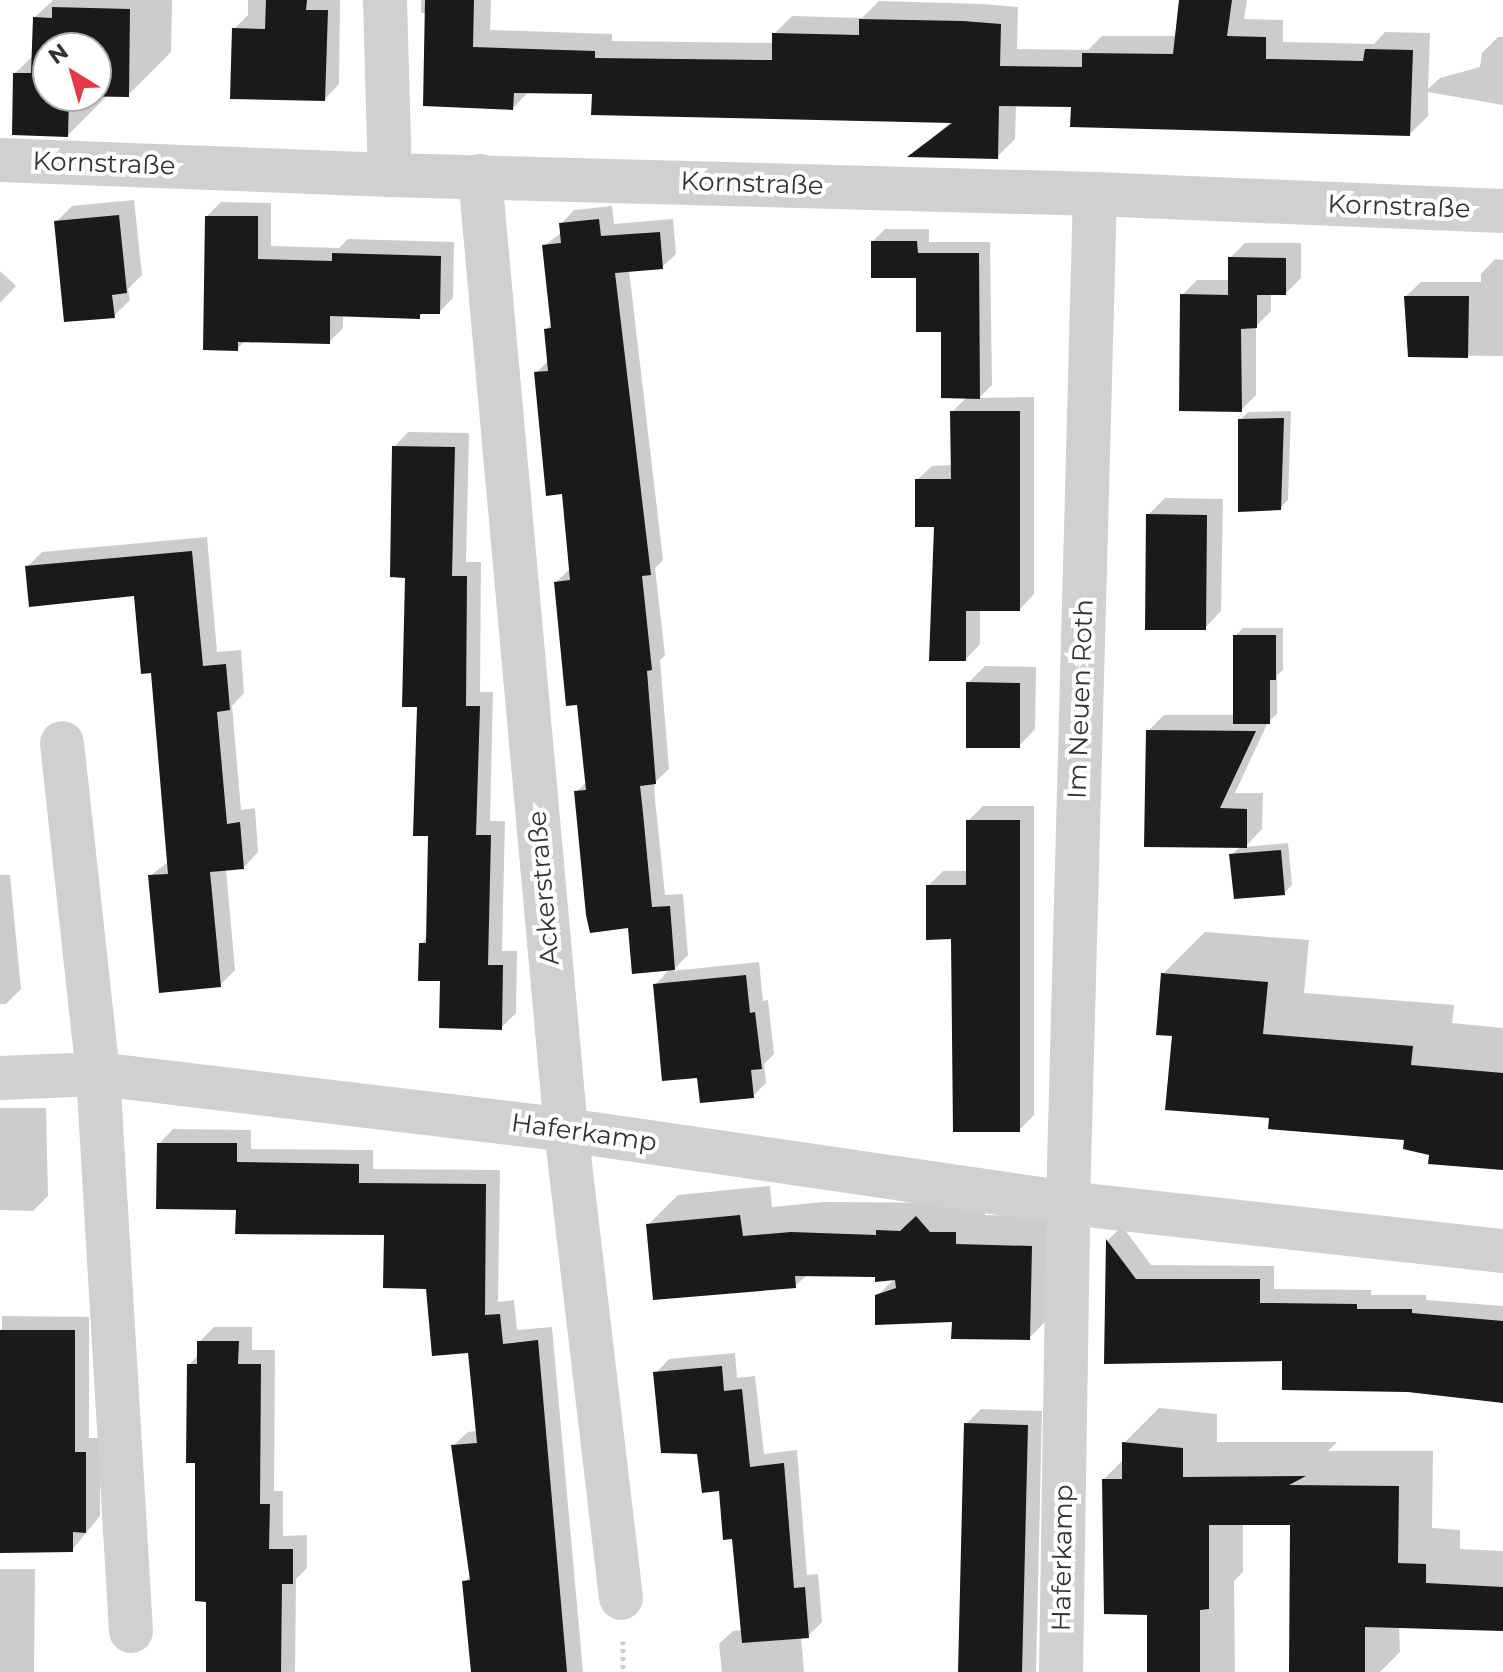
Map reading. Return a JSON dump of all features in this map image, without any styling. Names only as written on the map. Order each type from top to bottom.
[{"type":"street","points":[[385,0],[390,175]]},
{"type":"street","name":"Kornstraße","points":[[0,160],[390,175],[1095,194],[1503,211]]},
{"type":"street","name":"Ackerstraße","points":[[480,176],[566,1130],[621,1598]]},
{"type":"street","name":"Im Neuen Roth","points":[[1068,1203],[1095,194]]},
{"type":"street","points":[[62,743],[98,1074],[131,1631]]},
{"type":"street","name":"Haferkamp","points":[[0,1078],[98,1074],[566,1130],[1068,1203],[1503,1251]]},
{"type":"street","name":"Haferkamp","points":[[1061,1672],[1068,1203]]},
{"type":"building","points":[[266,0],[307,0],[306,10],[328,10],[325,101],[230,99],[232,28],[265,29]]},
{"type":"building","points":[[425,0],[474,0],[473,47],[595,51],[595,58],[772,60],[772,33],[859,35],[859,19],[963,21],[1001,24],[1000,66],[1082,67],[1082,53],[1173,54],[1179,0],[1232,0],[1227,36],[1266,37],[1266,59],[1363,61],[1365,49],[1413,50],[1410,136],[1070,127],[1071,107],[999,106],[998,159],[907,157],[952,123],[591,115],[592,94],[514,93],[513,110],[423,106]]},
{"type":"building","points":[[52,7],[130,9],[129,97],[112,97],[112,32],[32,32],[33,17],[52,18]]},
{"type":"building","points":[[32,45],[32,112],[69,112],[68,137],[12,135],[13,73],[31,73]]},
{"type":"building","points":[[119,215],[127,293],[112,295],[115,318],[64,322],[54,221]]},
{"type":"building","points":[[205,216],[258,216],[258,259],[332,261],[332,253],[441,256],[440,314],[420,314],[420,319],[330,316],[330,344],[238,342],[238,351],[203,350]]},
{"type":"building","points":[[599,219],[601,236],[660,232],[663,269],[615,273],[651,575],[642,576],[652,670],[647,671],[656,784],[640,786],[652,907],[670,906],[675,970],[632,974],[628,928],[590,933],[586,915],[574,791],[586,790],[577,705],[566,706],[554,582],[570,580],[562,494],[546,496],[534,372],[548,371],[544,329],[551,328],[542,245],[561,243],[559,223]]},
{"type":"building","points":[[871,241],[917,241],[918,253],[979,253],[980,399],[941,398],[941,332],[916,332],[916,278],[871,278]]},
{"type":"building","points":[[1228,257],[1286,258],[1286,295],[1257,295],[1257,328],[1241,329],[1242,412],[1179,411],[1180,294],[1228,295]]},
{"type":"building","points":[[1404,296],[1469,296],[1468,358],[1408,357]]},
{"type":"building","points":[[950,411],[1020,411],[1020,611],[966,611],[966,661],[929,661],[934,527],[915,527],[915,479],[951,479]]},
{"type":"building","points":[[1284,418],[1281,510],[1238,512],[1238,419]]},
{"type":"building","points":[[392,446],[455,447],[452,576],[467,576],[466,706],[480,706],[476,835],[491,835],[488,965],[503,965],[502,1030],[439,1028],[440,981],[418,981],[419,943],[426,943],[428,836],[413,836],[417,707],[402,707],[405,578],[390,577]]},
{"type":"building","points":[[1146,514],[1207,515],[1206,630],[1145,630]]},
{"type":"building","points":[[192,551],[203,666],[226,664],[230,710],[217,712],[227,824],[240,822],[244,869],[210,872],[221,987],[159,993],[148,875],[168,874],[151,673],[141,674],[134,596],[29,607],[25,566]]},
{"type":"building","points":[[1233,635],[1276,635],[1276,680],[1270,680],[1270,724],[1233,724]]},
{"type":"building","points":[[966,682],[1020,683],[1020,748],[966,748]]},
{"type":"building","points":[[1146,730],[1256,731],[1220,808],[1247,809],[1247,848],[1144,847]]},
{"type":"building","points":[[966,820],[1020,820],[1020,1132],[953,1132],[951,939],[926,940],[926,885],[966,885]]},
{"type":"building","points":[[1281,850],[1285,895],[1234,899],[1229,854]]},
{"type":"building","points":[[1161,973],[1268,982],[1263,1034],[1413,1046],[1411,1065],[1503,1073],[1503,1170],[1428,1164],[1429,1155],[1403,1149],[1404,1140],[1268,1129],[1269,1118],[1165,1110],[1172,1036],[1156,1035]]},
{"type":"building","points":[[746,975],[750,1013],[755,1012],[762,1069],[751,1070],[754,1098],[700,1103],[697,1078],[662,1081],[653,984]]},
{"type":"building","points":[[157,1143],[237,1143],[237,1162],[359,1164],[359,1183],[486,1184],[485,1315],[500,1314],[503,1344],[538,1340],[567,1672],[471,1672],[462,1581],[470,1580],[451,1445],[477,1443],[468,1353],[432,1356],[426,1289],[383,1288],[384,1235],[235,1234],[236,1210],[156,1209]]},
{"type":"building","points":[[740,1215],[743,1236],[791,1232],[876,1235],[876,1230],[900,1231],[916,1216],[930,1232],[956,1232],[956,1244],[1032,1246],[1030,1340],[951,1339],[952,1322],[875,1325],[875,1295],[896,1288],[895,1280],[875,1282],[875,1277],[795,1276],[796,1288],[653,1300],[646,1224]]},
{"type":"building","points":[[1106,1239],[1136,1279],[1260,1279],[1260,1303],[1357,1304],[1357,1309],[1412,1309],[1412,1313],[1503,1321],[1503,1403],[1408,1392],[1282,1390],[1282,1361],[1104,1364]]},
{"type":"building","points":[[0,1330],[75,1330],[75,1452],[86,1452],[86,1533],[73,1532],[73,1552],[0,1553]]},
{"type":"building","points":[[197,1341],[239,1341],[238,1364],[261,1364],[260,1504],[270,1504],[269,1549],[293,1549],[293,1584],[282,1584],[281,1672],[206,1672],[206,1602],[195,1601],[195,1463],[186,1463],[187,1364],[197,1364]]},
{"type":"building","points":[[722,1366],[724,1391],[742,1389],[750,1467],[784,1463],[794,1588],[805,1587],[809,1638],[742,1643],[732,1539],[723,1540],[719,1491],[702,1493],[697,1454],[661,1453],[653,1372]]},
{"type":"building","points":[[964,1423],[1028,1425],[1022,1672],[958,1672]]},
{"type":"building","points":[[1122,1442],[1183,1448],[1183,1477],[1306,1476],[1289,1485],[1399,1486],[1398,1563],[1426,1564],[1426,1583],[1503,1587],[1503,1631],[1365,1627],[1365,1672],[1289,1672],[1290,1525],[1209,1525],[1209,1609],[1200,1610],[1200,1672],[1147,1672],[1147,1615],[1104,1614],[1102,1479],[1122,1479]]}]
